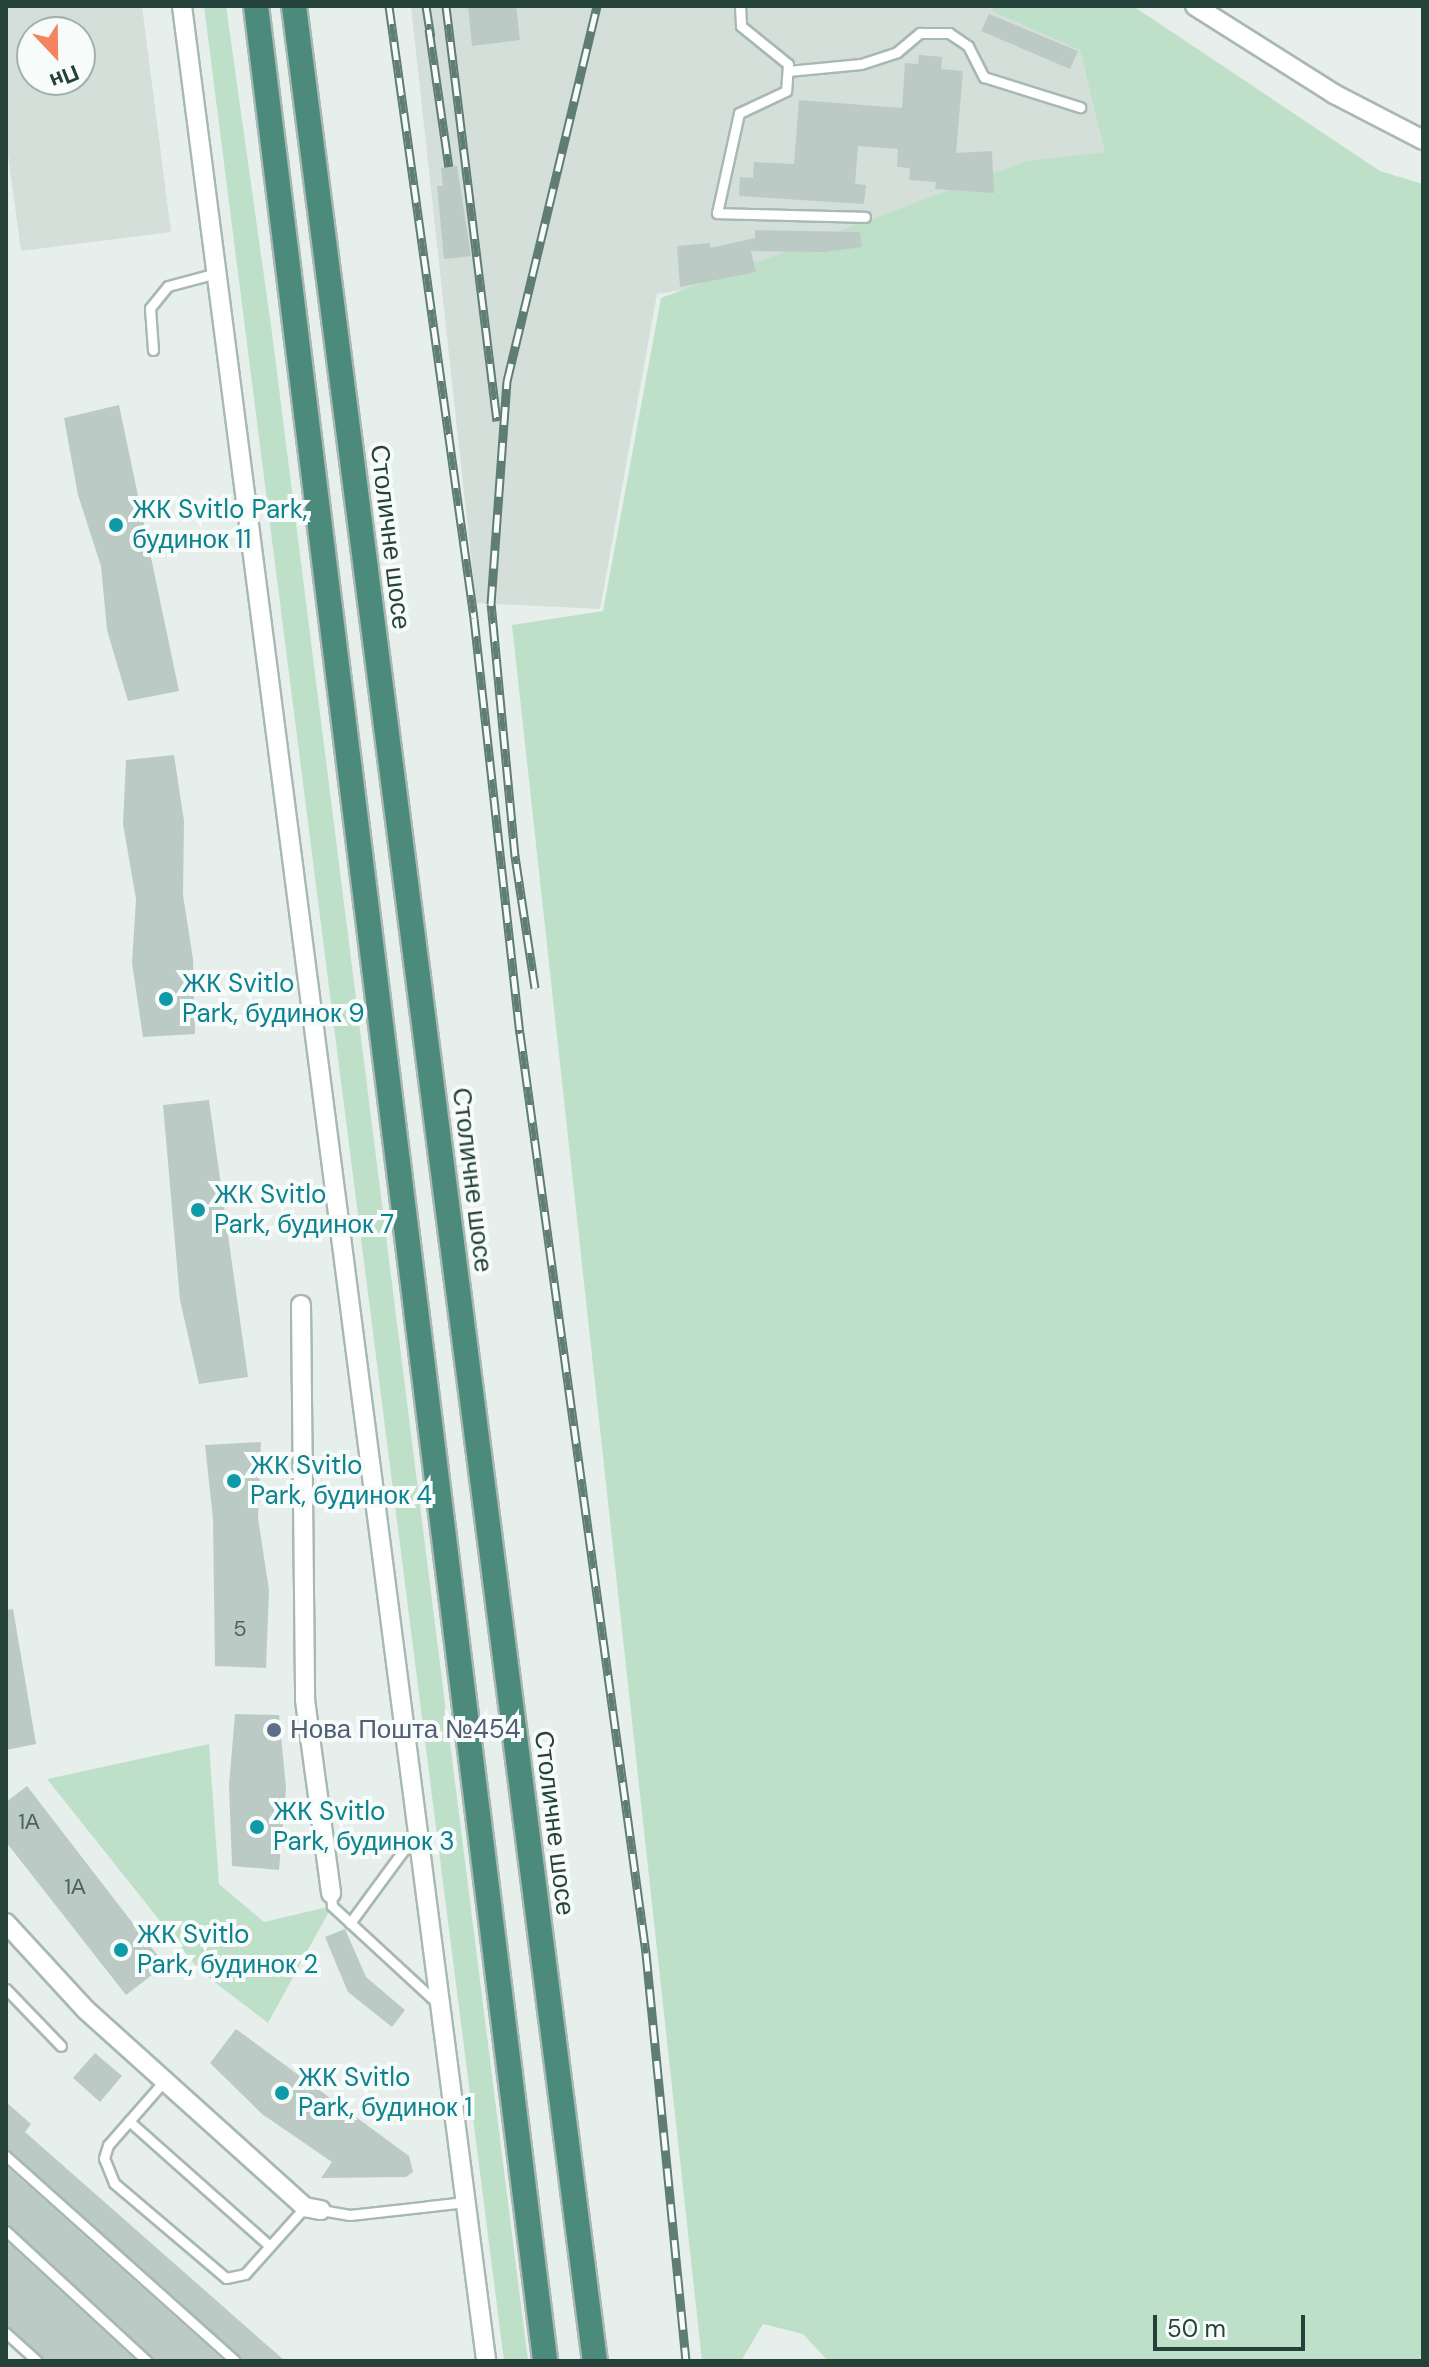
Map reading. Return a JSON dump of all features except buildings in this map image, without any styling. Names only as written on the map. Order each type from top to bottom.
[{"type":"highway","points":[[256,6],[545,2361]]},
{"type":"highway","name":"Столичне шосе","points":[[294,6],[595,2361]]},
{"type":"street","points":[[182,6],[486,2361]]},
{"type":"street","points":[[1195,6],[1334,94],[1423,140]]},
{"type":"street","points":[[301,1305],[305,1700],[331,1893]]},
{"type":"street","points":[[6,1925],[86,2010],[313,2208]]},
{"type":"lane","points":[[740,6],[741,26],[788,64],[786,91],[739,113],[717,213],[865,217]]},
{"type":"lane","points":[[788,71],[861,64],[897,52],[920,33],[949,33],[968,46],[984,77],[1080,107]]},
{"type":"lane","points":[[153,350],[150,308],[168,286],[217,273]]},
{"type":"lane","points":[[350,1923],[416,1833]]},
{"type":"lane","points":[[331,1893],[332,1906],[440,2005]]},
{"type":"lane","points":[[6,1989],[61,2046]]},
{"type":"lane","points":[[165,2080],[108,2145],[104,2158],[114,2183],[226,2278],[245,2274],[270,2246],[313,2208],[350,2215],[465,2202]]},
{"type":"lane","points":[[129,2121],[270,2246]]},
{"type":"lane","points":[[6,2156],[235,2361]]},
{"type":"lane","points":[[6,2231],[147,2361]]},
{"type":"lane","points":[[6,2333],[37,2361]]},
{"type":"shaded area","points":[[6,6],[142,6],[171,232],[21,251],[6,140]]},
{"type":"shaded area","points":[[411,6],[1106,6],[1256,200],[657,294],[600,609],[476,603]]},
{"type":"green space","points":[[204,6],[226,6],[272,333],[528,2361],[504,2361]]},
{"type":"green space","points":[[994,6],[1133,6],[1380,171],[1423,184],[1423,2361],[828,2361],[803,2334],[763,2324],[741,2361],[702,2361],[512,625],[603,611],[661,298],[1027,161],[1105,152],[1080,50],[992,11]]},
{"type":"green space","points":[[209,1744],[219,1884],[264,1922],[332,1906],[268,2023],[200,1971],[47,1779]]},
{"type":"railway","points":[[389,6],[474,618],[520,1033],[646,1953],[686,2361]]},
{"type":"railway","points":[[426,6],[431,37]]},
{"type":"railway","points":[[446,6],[497,421]]},
{"type":"railway","points":[[535,988],[515,856],[491,604],[507,381],[597,6]]},
{"type":"railway","points":[[429,29],[449,167]]},
{"type":"place","name":"ЖК Svitlo Park, будинок 11","points":[[116,525]]},
{"type":"place","name":"ЖК Svitlo Park, будинок 9","points":[[166,999]]},
{"type":"place","name":"ЖК Svitlo Park, будинок 7","points":[[198,1210]]},
{"type":"place","name":"ЖК Svitlo Park, будинок 4","points":[[234,1481]]},
{"type":"place","name":"Нова Пошта №454","points":[[274,1730]]},
{"type":"place","name":"ЖК Svitlo Park, будинок 3","points":[[257,1827]]},
{"type":"place","name":"ЖК Svitlo Park, будинок 2","points":[[121,1950]]},
{"type":"place","name":"ЖК Svitlo Park, будинок 1","points":[[282,2093]]}]
